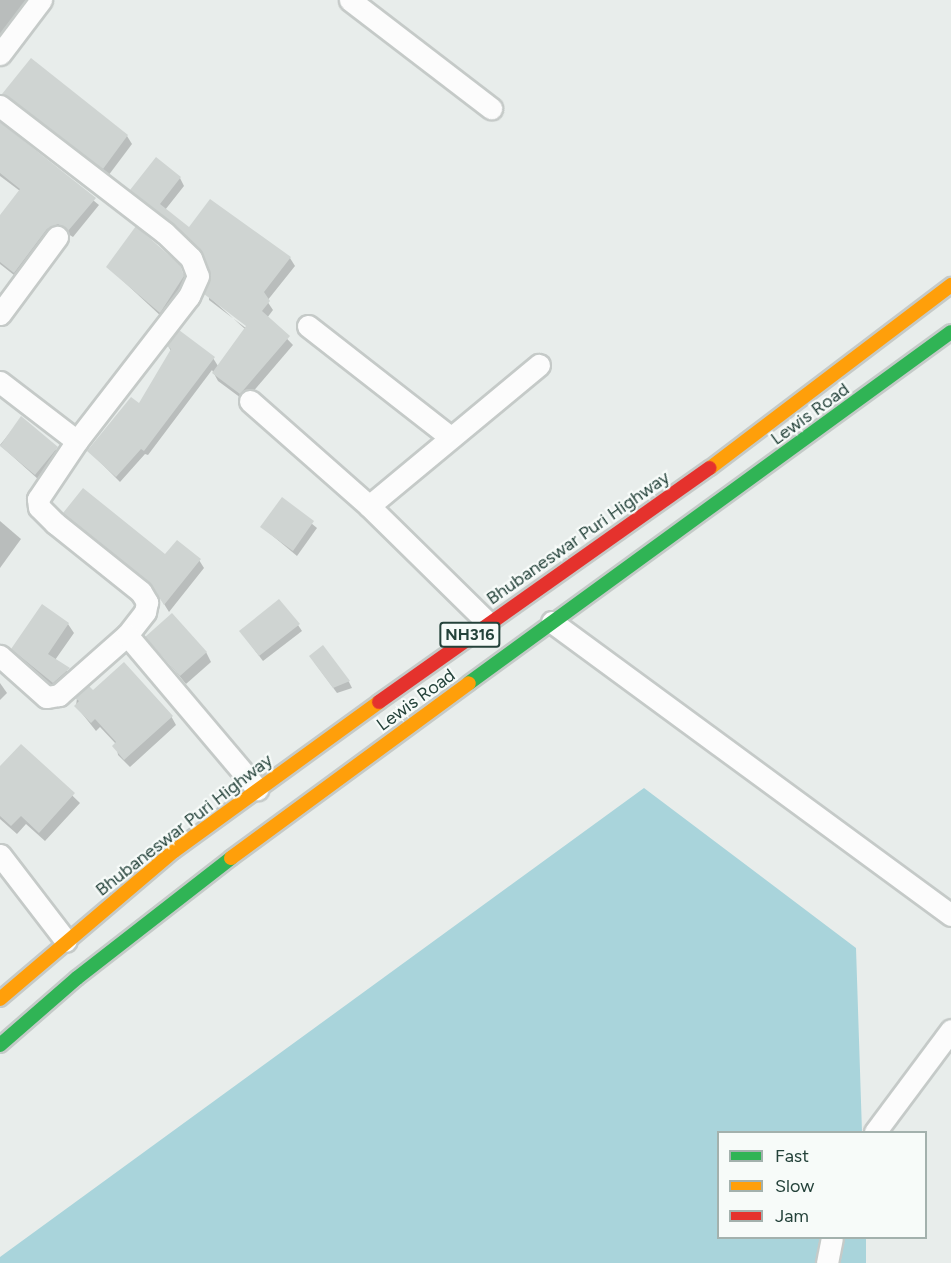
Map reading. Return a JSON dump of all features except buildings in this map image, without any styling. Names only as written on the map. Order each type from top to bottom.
[{"type":"highway","name":"Bhubaneswar Puri Highway","points":[[0,999],[174,851],[488,623],[743,445],[951,285]]},
{"type":"highway","name":"Lewis Road","points":[[0,1045],[176,898],[951,332]]},
{"type":"street","points":[[350,0],[491,108]]},
{"type":"street","points":[[0,54],[35,2]]},
{"type":"street","points":[[0,106],[165,233],[196,267],[198,276],[189,296],[77,441],[42,491],[39,507],[141,592],[147,602],[145,612],[127,635],[59,695],[46,697],[0,656]]},
{"type":"street","points":[[0,314],[57,237]]},
{"type":"street","points":[[308,326],[450,437]]},
{"type":"street","points":[[369,506],[539,365]]},
{"type":"street","points":[[0,382],[77,441]]},
{"type":"street","points":[[250,400],[369,506],[488,623]]},
{"type":"street","points":[[552,622],[951,915]]},
{"type":"street","points":[[127,635],[258,789]]},
{"type":"street","points":[[0,855],[66,941]]},
{"type":"street","points":[[876,1131],[951,1030]]},
{"type":"street","points":[[827,1263],[832,1239]]},
{"type":"water","points":[[644,788],[856,948],[862,1131],[717,1131],[717,1239],[866,1239],[866,1263],[0,1263],[0,1257]]},
{"type":"traffic: fast","points":[[469,683],[951,332]]},
{"type":"traffic: fast","points":[[0,1045],[77,978],[231,858]]},
{"type":"traffic: slow","points":[[710,468],[951,285]]},
{"type":"traffic: slow","points":[[231,858],[469,683]]},
{"type":"traffic: slow","points":[[0,999],[174,851],[379,702]]},
{"type":"traffic: jam","points":[[379,702],[710,468]]}]
